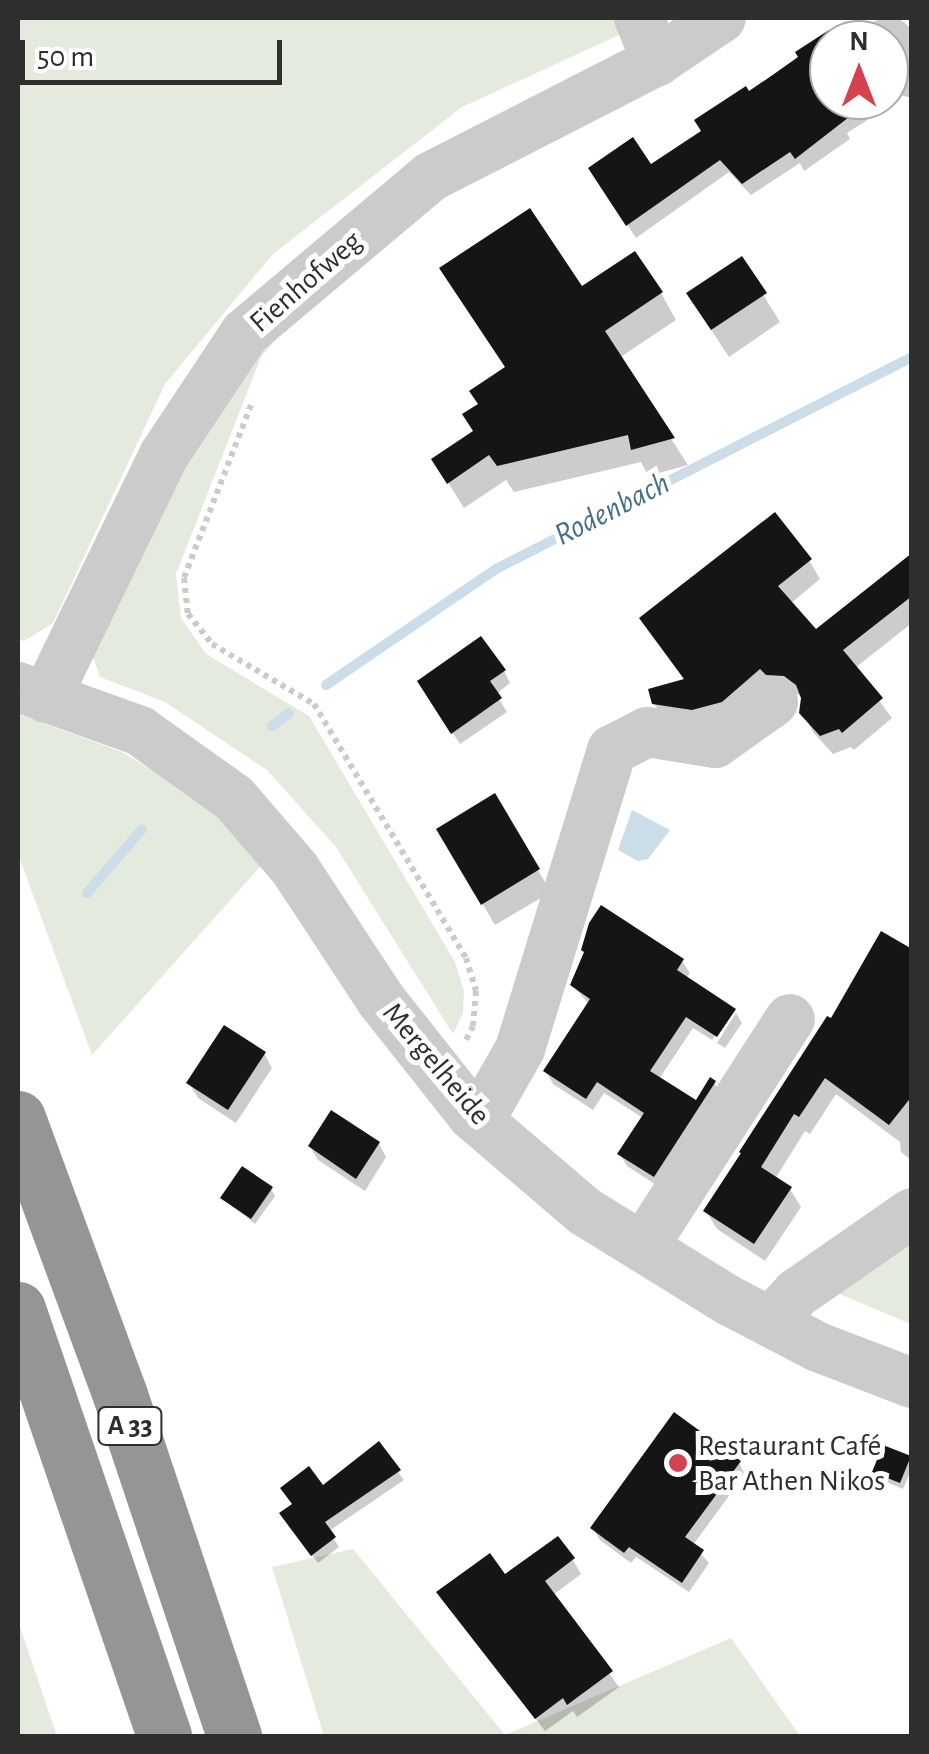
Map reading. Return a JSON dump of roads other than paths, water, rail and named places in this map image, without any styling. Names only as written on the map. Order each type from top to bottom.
[{"type":"highway","name":"A 33","points":[[18,1118],[120,1395],[234,1736]]},
{"type":"highway","name":"A 33","points":[[18,1309],[164,1736]]},
{"type":"street","name":"Fienhofweg","points":[[32,692],[164,455],[244,333],[430,177],[648,39],[721,18]]},
{"type":"street","name":"Mergelheide","points":[[32,692],[140,731],[234,798],[295,869],[381,1000],[484,1112],[584,1211],[770,1322],[818,1347],[912,1383]]},
{"type":"street","points":[[484,1112],[520,1048],[612,750],[646,732],[716,744],[773,702]]},
{"type":"street","points":[[643,1248],[790,1019]]},
{"type":"street","points":[[770,1322],[797,1293],[912,1214]]},
{"type":"water","points":[[632,810],[670,830],[648,859],[638,861],[618,850]]},
{"type":"waterway","name":"Rodenbach","points":[[326,685],[496,569],[912,357]]},
{"type":"waterway","name":"Rodenbach","points":[[272,726],[289,713]]},
{"type":"waterway","name":"Rodenbach","points":[[87,893],[142,829]]},
{"type":"place","name":"Restaurant Café Bar Athen Nikos","points":[[678,1463]]}]
